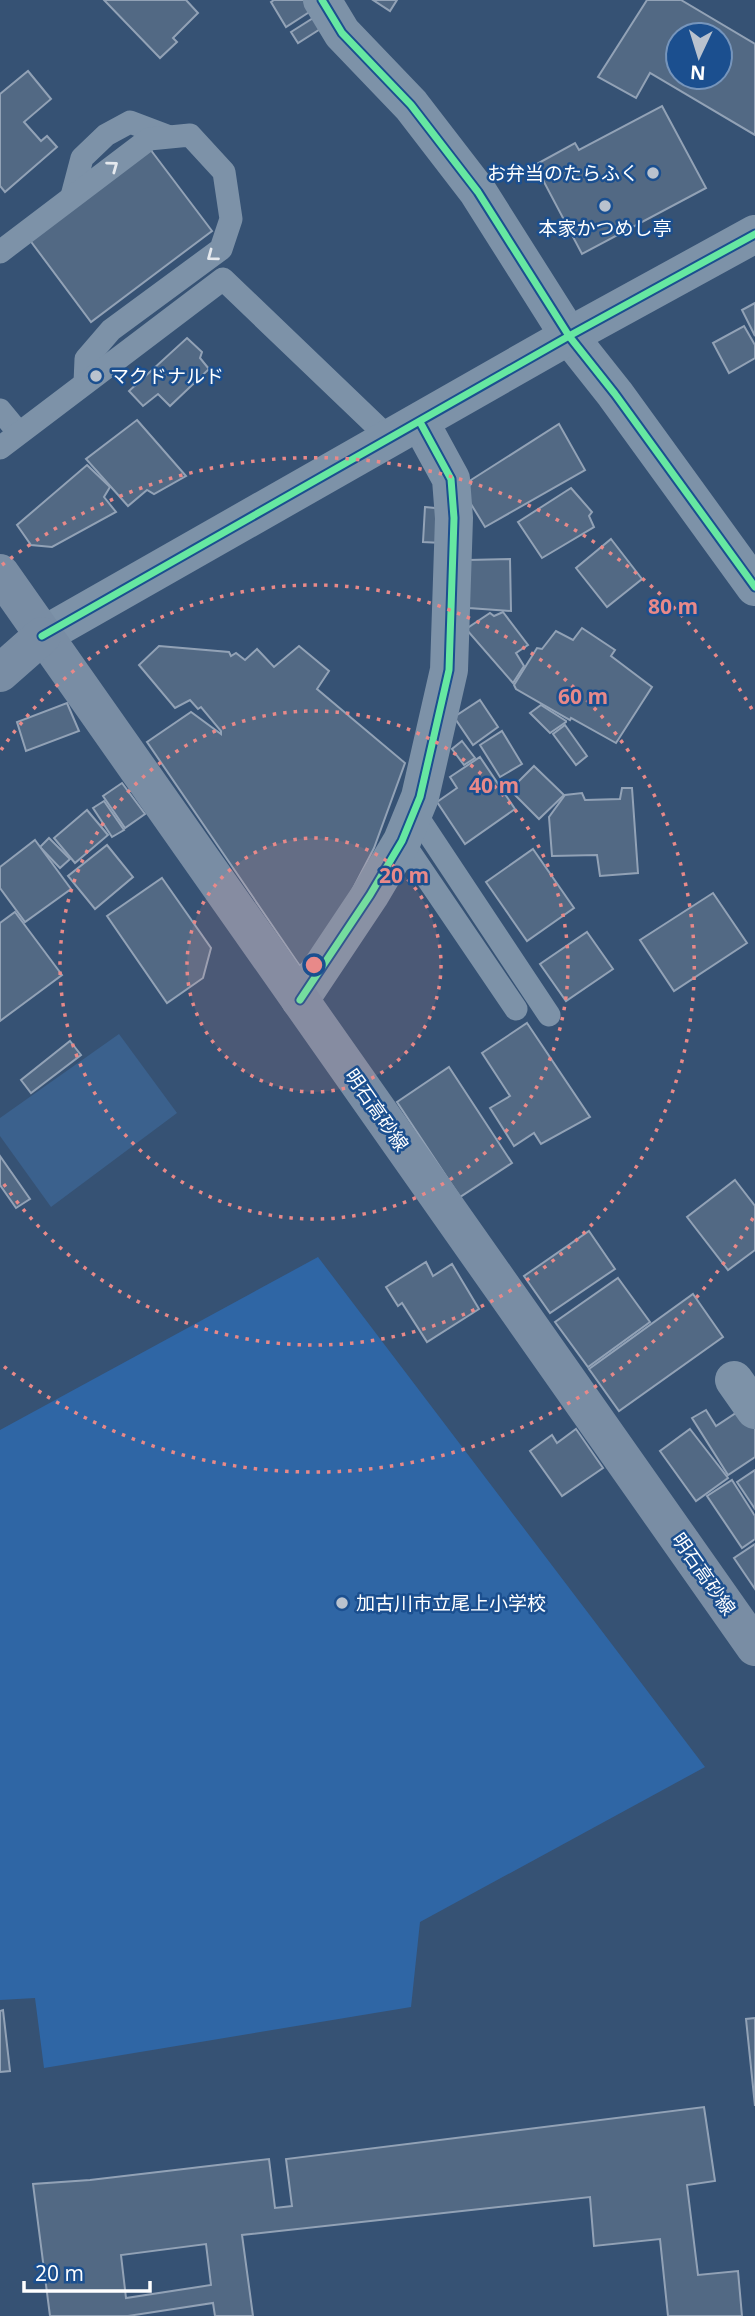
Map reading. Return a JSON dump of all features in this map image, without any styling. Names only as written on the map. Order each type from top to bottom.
[{"type":"main road","name":"明石高砂線","points":[[0,573],[755,1647]]},
{"type":"main road","points":[[0,673],[42,636]]},
{"type":"street","points":[[322,0],[342,33],[411,105],[478,192],[569,336],[615,394],[755,587]]},
{"type":"street","points":[[42,636],[569,336],[755,234]]},
{"type":"street","points":[[300,1000],[370,895],[408,826],[420,797],[449,670],[454,518],[451,479],[405,431]]},
{"type":"lane","points":[[0,252],[149,139],[190,135],[224,172],[231,219],[221,249],[111,330],[86,359],[85,383]]},
{"type":"lane","points":[[0,448],[223,279],[405,431]]},
{"type":"lane","points":[[0,410],[19,433]]},
{"type":"lane","points":[[408,826],[516,1009]]},
{"type":"lane","points":[[408,826],[549,1015]]},
{"type":"shaded area","points":[[119,1034],[177,1113],[51,1207],[0,1136],[0,1118]]},
{"type":"shaded area","points":[[318,1257],[705,1767],[420,1922],[411,2007],[44,2068],[35,1998],[0,2000],[0,1430]]},
{"type":"building","points":[[104,0],[186,0],[198,13],[173,38],[177,42],[160,58]]},
{"type":"building","points":[[308,0],[314,9],[286,27],[271,2]]},
{"type":"building","points":[[373,0],[397,0],[390,11]]},
{"type":"building","points":[[647,0],[681,0],[716,21],[664,21],[664,81],[650,73],[636,98],[598,77]]},
{"type":"building","points":[[318,15],[325,26],[298,43],[291,32]]},
{"type":"building","points":[[734,32],[755,44],[755,135],[680,91],[734,91]]},
{"type":"building","points":[[28,71],[51,99],[24,122],[41,141],[47,136],[57,147],[5,192],[0,186],[0,94]]},
{"type":"building","points":[[662,106],[706,188],[582,254],[535,165],[575,143],[579,150]]},
{"type":"building","points":[[150,149],[212,231],[91,322],[29,239]]},
{"type":"building","points":[[755,303],[755,336],[742,310]]},
{"type":"building","points":[[744,326],[755,345],[755,358],[729,373],[713,343]]},
{"type":"building","points":[[187,338],[202,352],[200,358],[209,369],[170,406],[158,394],[143,406],[129,391]]},
{"type":"building","points":[[137,420],[186,476],[154,494],[147,490],[128,506],[86,459]]},
{"type":"building","points":[[559,424],[585,470],[485,527],[463,491],[471,484],[471,480]]},
{"type":"building","points":[[87,465],[110,487],[104,497],[116,512],[52,547],[31,545],[17,525]]},
{"type":"building","points":[[571,488],[592,512],[589,516],[594,527],[542,558],[518,522]]},
{"type":"building","points":[[425,507],[445,509],[442,543],[423,542]]},
{"type":"building","points":[[611,539],[642,579],[607,607],[576,568]]},
{"type":"building","points":[[510,559],[511,611],[469,608],[468,560]]},
{"type":"building","points":[[503,612],[528,645],[516,653],[524,666],[513,683],[466,629],[490,613],[494,616]]},
{"type":"building","points":[[582,628],[615,650],[611,656],[652,687],[616,743],[571,718],[570,720],[516,689],[514,685],[537,648],[542,649],[556,631],[573,640]]},
{"type":"building","points":[[159,646],[229,652],[231,656],[236,653],[245,660],[257,649],[274,667],[299,646],[329,671],[317,689],[405,763],[374,848],[330,933],[300,966],[147,742],[191,712],[221,734],[201,707],[198,709],[190,700],[175,708],[139,665]]},
{"type":"building","points":[[480,700],[498,727],[473,745],[454,717]]},
{"type":"building","points":[[67,703],[79,731],[26,751],[17,722]]},
{"type":"building","points":[[541,705],[566,722],[550,733],[530,713]]},
{"type":"building","points":[[565,725],[587,756],[576,765],[553,734]]},
{"type":"building","points":[[502,731],[522,764],[500,777],[480,745]]},
{"type":"building","points":[[462,741],[475,758],[464,765],[452,749]]},
{"type":"building","points":[[480,757],[515,809],[465,844],[437,802],[457,788],[450,777]]},
{"type":"building","points":[[534,766],[564,795],[539,819],[510,790]]},
{"type":"building","points":[[122,783],[145,814],[125,828],[103,796]]},
{"type":"building","points":[[622,788],[632,788],[638,873],[600,876],[597,855],[552,856],[549,817],[565,795],[582,793],[585,800],[620,799]]},
{"type":"building","points":[[104,801],[124,830],[112,837],[93,808]]},
{"type":"building","points":[[87,810],[108,835],[75,863],[54,838]]},
{"type":"building","points":[[49,838],[70,859],[60,868],[40,847]]},
{"type":"building","points":[[35,840],[71,889],[25,922],[0,888],[0,867]]},
{"type":"building","points":[[107,845],[133,877],[95,909],[68,876]]},
{"type":"building","points":[[533,849],[574,908],[527,941],[486,882]]},
{"type":"building","points":[[162,878],[211,948],[203,978],[167,1003],[107,916]]},
{"type":"building","points":[[713,893],[747,943],[674,991],[640,940]]},
{"type":"building","points":[[15,912],[62,975],[0,1021],[0,923]]},
{"type":"building","points":[[587,932],[613,969],[566,1001],[540,964]]},
{"type":"building","points":[[527,1023],[590,1117],[541,1144],[534,1133],[514,1146],[490,1108],[510,1096],[482,1053]]},
{"type":"building","points":[[70,1041],[81,1055],[31,1093],[21,1080]]},
{"type":"building","points":[[449,1067],[512,1163],[460,1197],[397,1102]]},
{"type":"building","points":[[0,1156],[30,1199],[16,1208],[0,1185]]},
{"type":"building","points":[[735,1180],[755,1206],[755,1250],[728,1270],[687,1217]]},
{"type":"building","points":[[589,1231],[615,1269],[550,1313],[524,1276]]},
{"type":"building","points":[[426,1262],[433,1276],[452,1264],[479,1309],[427,1342],[402,1303],[398,1306],[386,1287]]},
{"type":"building","points":[[618,1278],[650,1322],[588,1367],[555,1322]]},
{"type":"building","points":[[693,1294],[723,1337],[619,1411],[589,1369]]},
{"type":"building","points":[[745,1407],[755,1423],[755,1457],[728,1475],[692,1418],[706,1410],[716,1426]]},
{"type":"building","points":[[576,1429],[603,1468],[562,1496],[530,1451],[552,1435],[557,1443]]},
{"type":"building","points":[[690,1429],[728,1478],[696,1501],[660,1451]]},
{"type":"building","points":[[755,1470],[755,1509],[737,1482]]},
{"type":"building","points":[[732,1480],[755,1516],[755,1539],[742,1548],[707,1496]]},
{"type":"building","points":[[755,1544],[755,1589],[734,1558]]},
{"type":"building","points":[[3,2010],[10,2071],[0,2072],[0,2011]]},
{"type":"building","points":[[755,2018],[755,2106],[746,2019]]},
{"type":"building","points":[[704,2107],[715,2181],[687,2185],[698,2275],[738,2271],[742,2316],[668,2316],[660,2239],[594,2246],[590,2197],[242,2235],[253,2316],[215,2316],[213,2303],[128,2316],[50,2316],[33,2184],[269,2159],[275,2208],[292,2206],[286,2159]],"holes":[[[206,2244],[211,2285],[126,2298],[121,2255]]]},
{"type":"cycle path","points":[[322,0],[342,33],[411,105],[478,192],[569,336],[615,394],[755,587]]},
{"type":"cycle path","points":[[42,636],[569,336],[755,234]]},
{"type":"cycle path","points":[[300,1000],[370,895],[402,841],[420,797],[449,670],[454,518],[451,479],[420,422]]},
{"type":"place","name":"お弁当のたらふく","points":[[653,173]]},
{"type":"place","name":"本家かつめし亭","points":[[605,206]]},
{"type":"place","name":"マクドナルド","points":[[96,376]]},
{"type":"place","name":"加古川市立尾上小学校","points":[[342,1603]]}]
